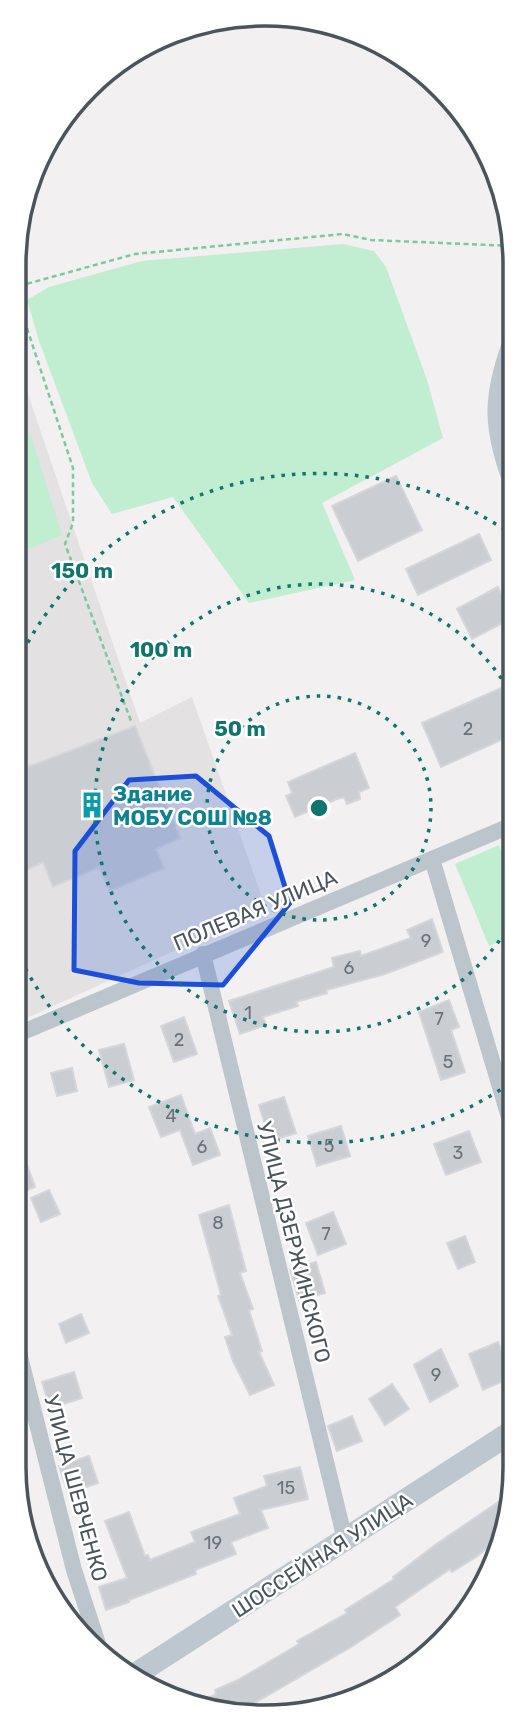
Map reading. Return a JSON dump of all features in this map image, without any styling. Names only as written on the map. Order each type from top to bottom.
[{"type":"main road","points":[[503,372],[497,415],[503,439]]},
{"type":"main road","name":"ШОССЕЙНАЯ УЛИЦА","points":[[141,1671],[503,1438]]},
{"type":"street","name":"ПОЛЕВАЯ УЛИЦА","points":[[26,1031],[503,829]]},
{"type":"street","points":[[432,859],[503,1097]]},
{"type":"street","name":"УЛИЦА ДЗЕРЖИНСКОГО","points":[[203,954],[345,1540]]},
{"type":"street","name":"УЛИЦА ШЕВЧЕНКО","points":[[26,1380],[74,1570],[95,1634]]},
{"type":"path","points":[[26,284],[135,254],[343,234],[371,240],[502,246]]},
{"type":"path","points":[[26,325],[73,468],[73,523],[65,544],[131,721]]},
{"type":"highlighted area","points":[[196,776],[269,836],[290,903],[223,985],[139,983],[74,970],[75,851],[129,780]]},
{"type":"shaded area","points":[[26,388],[140,723],[192,697],[266,909],[26,1018]]},
{"type":"green space","points":[[343,244],[374,251],[386,267],[427,380],[443,438],[322,503],[355,580],[249,603],[173,497],[112,514],[92,483],[39,341],[27,300],[49,287],[142,261]]},
{"type":"green space","points":[[30,433],[62,535],[26,550],[26,435]]},
{"type":"green space","points":[[499,845],[503,855],[503,940],[489,946],[455,864]]},
{"type":"building","points":[[396,476],[422,530],[358,561],[332,506]]},
{"type":"building","points":[[479,534],[491,560],[418,595],[406,569]]},
{"type":"building","points":[[498,587],[503,598],[503,623],[472,639],[457,609]]},
{"type":"building","points":[[501,688],[503,692],[503,739],[441,767],[422,723]]},
{"type":"building","name":"Здание МОБУ СОШ №8","points":[[135,726],[180,838],[156,849],[164,868],[110,891],[99,867],[53,887],[43,862],[26,870],[26,768]]},
{"type":"building","points":[[355,753],[369,788],[359,792],[360,799],[347,804],[344,797],[295,817],[286,796],[292,793],[288,782]]},
{"type":"building","points":[[432,919],[443,952],[385,974],[326,990],[327,993],[296,1002],[298,1006],[263,1017],[266,1025],[240,1034],[229,1001],[334,967],[332,958],[360,951],[361,956],[411,938],[407,930]]},
{"type":"building","points":[[449,1000],[459,1027],[451,1030],[465,1072],[441,1080],[419,1012]]},
{"type":"building","points":[[184,1017],[197,1054],[174,1062],[161,1026]]},
{"type":"building","points":[[124,1044],[134,1080],[109,1087],[99,1050]]},
{"type":"building","points":[[72,1068],[77,1091],[57,1096],[51,1073]]},
{"type":"building","points":[[181,1095],[195,1134],[210,1128],[220,1155],[193,1165],[180,1130],[161,1137],[149,1107]]},
{"type":"building","points":[[284,1097],[296,1133],[270,1141],[259,1105]]},
{"type":"building","points":[[341,1126],[350,1156],[317,1166],[308,1136]]},
{"type":"building","points":[[469,1131],[481,1162],[446,1175],[434,1144]]},
{"type":"building","points":[[26,1162],[35,1187],[26,1191]]},
{"type":"building","points":[[49,1190],[60,1214],[41,1222],[31,1198]]},
{"type":"building","points":[[229,1205],[246,1271],[240,1273],[253,1309],[249,1310],[262,1351],[259,1352],[274,1385],[250,1395],[233,1361],[225,1337],[232,1335],[218,1296],[221,1295],[199,1215]]},
{"type":"building","points":[[333,1212],[346,1244],[318,1255],[306,1223]]},
{"type":"building","points":[[465,1236],[475,1262],[458,1269],[447,1243]]},
{"type":"building","points":[[316,1262],[325,1293],[299,1300],[290,1269]]},
{"type":"building","points":[[81,1314],[89,1333],[66,1343],[59,1324]]},
{"type":"building","points":[[498,1342],[503,1354],[503,1381],[483,1390],[469,1354]]},
{"type":"building","points":[[441,1349],[458,1386],[430,1402],[414,1365]]},
{"type":"building","points":[[74,1372],[82,1398],[50,1408],[42,1382]]},
{"type":"building","points":[[392,1384],[409,1409],[385,1425],[369,1399]]},
{"type":"building","points":[[352,1416],[362,1441],[337,1451],[328,1426]]},
{"type":"building","points":[[89,1456],[98,1483],[68,1493],[59,1466]]},
{"type":"building","points":[[300,1467],[308,1499],[261,1510],[268,1528],[231,1542],[236,1554],[195,1570],[196,1574],[106,1610],[99,1587],[127,1578],[105,1521],[129,1512],[145,1556],[148,1555],[150,1560],[195,1542],[191,1532],[240,1514],[234,1498],[267,1486],[264,1476]]},
{"type":"building","points":[[501,1500],[489,1547],[452,1572],[450,1569],[395,1607],[400,1615],[252,1704],[208,1698],[216,1694],[215,1690],[238,1680],[299,1644],[297,1641],[347,1613],[345,1610],[394,1579],[393,1577]]},
{"type":"place","name":"Здание МОБУ СОШ №8","points":[[92,805]]}]
